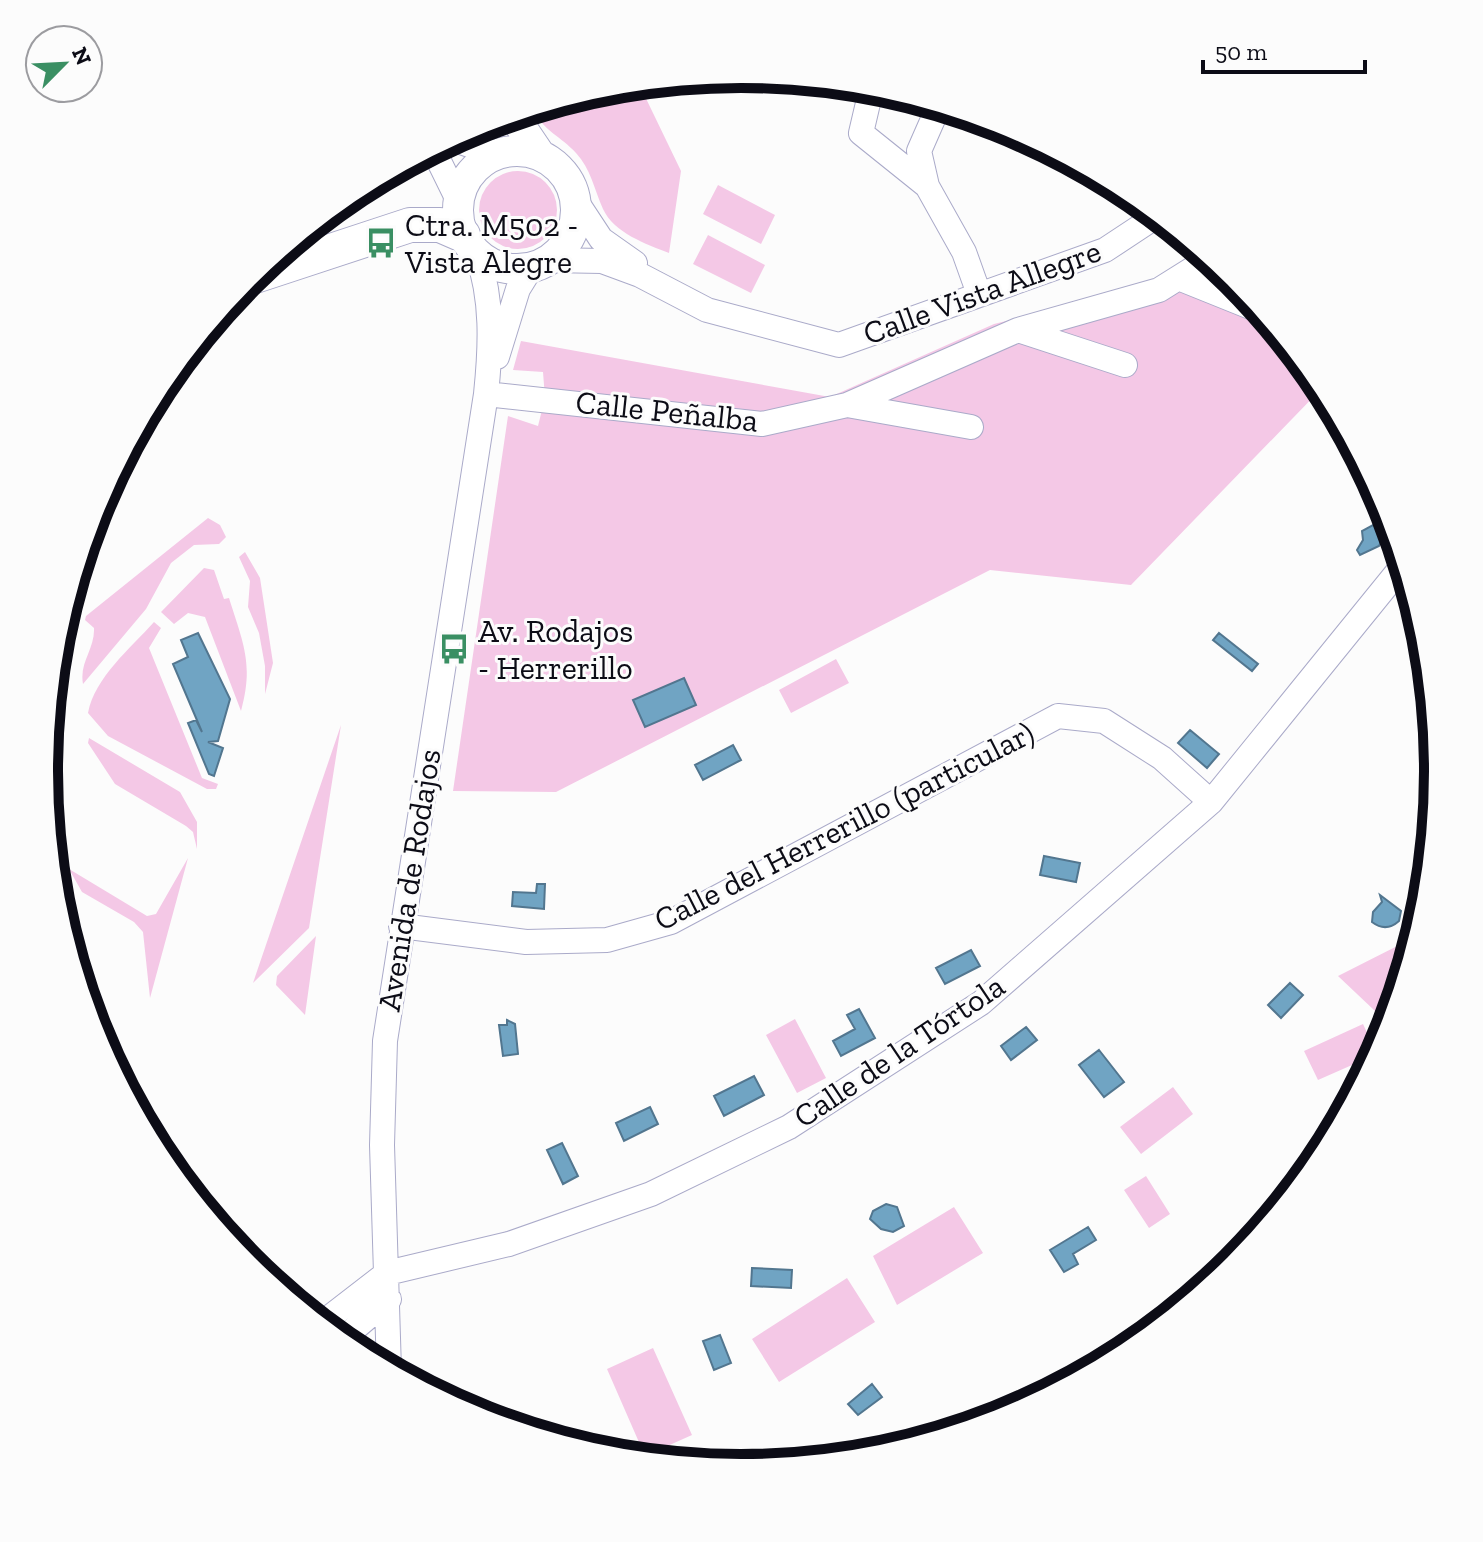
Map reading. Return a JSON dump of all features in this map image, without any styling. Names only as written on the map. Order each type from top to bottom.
[{"type":"highway","points":[[279,268],[410,225],[440,225],[470,244]]},
{"type":"main road","points":[[520,125],[540,155],[564,173],[576,201],[570,238],[540,264],[498,266],[470,244],[458,200],[467,176],[495,154],[515,150],[540,155]]},
{"type":"street","points":[[869,100],[861,133],[927,186]]},
{"type":"street","points":[[934,116],[919,151],[927,186],[964,252],[979,294]]},
{"type":"street","points":[[469,145],[495,154]]},
{"type":"street","points":[[438,159],[458,200]]},
{"type":"street","name":"Calle Vista Allegre","points":[[576,201],[601,239],[707,310]]},
{"type":"street","name":"Calle Vista Allegre","points":[[540,264],[602,261],[640,275],[707,310],[839,345],[1105,250],[1148,222]]},
{"type":"street","name":"Avenida de Rodajos","points":[[389,1356],[382,1145],[385,1041],[486,394],[490,322],[486,286],[470,244]]},
{"type":"street","name":"Avenida de Rodajos","points":[[486,394],[511,309],[540,264]]},
{"type":"street","name":"Calle Peñalba","points":[[486,394],[762,424],[847,405],[1018,330],[1159,290],[1200,265]]},
{"type":"street","points":[[1181,279],[1238,302]]},
{"type":"street","points":[[1018,330],[1125,365]]},
{"type":"street","name":"Calle Peñalba","points":[[847,405],[971,427]]},
{"type":"street","name":"Calle de la Tórtola","points":[[387,1273],[509,1244],[651,1194],[789,1127],[981,1003],[1211,802],[1396,574]]},
{"type":"street","name":"Calle del Herrerillo (particular)","points":[[401,926],[526,942],[607,940],[671,922],[1058,716],[1104,721],[1162,758],[1211,802]]},
{"type":"street","points":[[330,1317],[387,1273]]},
{"type":"street","points":[[351,1331],[389,1299]]},
{"type":"shaded area","points":[[644,94],[681,171],[669,253],[632,237],[615,225],[603,209],[581,159],[539,119],[565,111]]},
{"type":"shaded area","points":[[518,171],[533,174],[545,183],[554,195],[557,210],[554,225],[545,237],[533,246],[518,249],[503,246],[491,237],[482,225],[479,210],[482,195],[491,183],[503,174]]},
{"type":"shaded area","points":[[718,185],[775,215],[761,244],[703,214]]},
{"type":"shaded area","points":[[708,235],[765,265],[751,293],[693,264]]},
{"type":"shaded area","points":[[1190,255],[1255,320],[1314,397],[1131,585],[990,570],[556,792],[453,791],[508,416],[538,426],[545,398],[543,372],[513,370],[521,341],[830,397],[994,324],[1147,285]]},
{"type":"shaded area","points":[[208,518],[220,525],[226,537],[219,544],[194,545],[171,563],[146,609],[83,684],[83,669],[94,636],[94,628],[85,620],[86,616]]},
{"type":"shaded area","points":[[245,552],[260,578],[273,663],[265,694],[265,666],[259,633],[248,607],[250,581],[239,557]]},
{"type":"shaded area","points":[[204,568],[214,570],[224,599],[229,598],[242,641],[247,680],[241,711],[205,617],[188,613],[174,624],[161,612]]},
{"type":"shaded area","points":[[154,622],[161,628],[149,648],[202,778],[218,784],[216,789],[207,789],[108,736],[88,713],[98,687],[124,653]]},
{"type":"shaded area","points":[[836,659],[849,683],[791,713],[779,690]]},
{"type":"shaded area","points":[[341,725],[309,928],[253,983]]},
{"type":"shaded area","points":[[89,738],[180,792],[197,822],[197,849],[193,832],[186,826],[115,784],[88,743]]},
{"type":"shaded area","points":[[188,858],[150,998],[143,932],[134,922],[82,892],[69,869],[147,916],[156,914]]},
{"type":"shaded area","points":[[316,936],[305,1015],[276,985],[277,976]]},
{"type":"shaded area","points":[[1403,943],[1383,1007],[1375,1011],[1338,976]]},
{"type":"shaded area","points":[[795,1019],[826,1078],[797,1093],[766,1035]]},
{"type":"shaded area","points":[[1363,1024],[1370,1039],[1360,1061],[1318,1080],[1304,1051]]},
{"type":"shaded area","points":[[1173,1087],[1193,1114],[1141,1154],[1120,1127]]},
{"type":"shaded area","points":[[1146,1176],[1170,1214],[1149,1228],[1124,1190]]},
{"type":"shaded area","points":[[954,1207],[983,1253],[897,1305],[873,1256]]},
{"type":"shaded area","points":[[847,1278],[875,1322],[779,1382],[752,1339]]},
{"type":"shaded area","points":[[653,1348],[692,1435],[659,1450],[641,1447],[607,1369]]},
{"type":"water","points":[[1373,525],[1379,527],[1382,540],[1379,546],[1360,555],[1357,550],[1363,540],[1362,531]]},
{"type":"water","points":[[198,633],[230,699],[218,741],[208,742],[223,748],[214,776],[209,774],[188,723],[196,720],[202,732],[173,664],[188,657],[181,640]]},
{"type":"water","points":[[1219,633],[1258,664],[1252,671],[1213,640]]},
{"type":"water","points":[[684,678],[696,705],[645,727],[633,700]]},
{"type":"water","points":[[1190,730],[1219,754],[1207,768],[1178,743]]},
{"type":"water","points":[[733,745],[741,760],[703,780],[695,765]]},
{"type":"water","points":[[1044,856],[1080,863],[1076,882],[1040,875]]},
{"type":"water","points":[[537,884],[545,884],[544,909],[512,906],[513,892],[536,893]]},
{"type":"water","points":[[1380,895],[1401,911],[1399,921],[1389,927],[1372,922],[1373,912],[1382,902]]},
{"type":"water","points":[[971,950],[980,966],[945,984],[936,968]]},
{"type":"water","points":[[1290,983],[1303,995],[1281,1018],[1268,1005]]},
{"type":"water","points":[[859,1009],[875,1038],[841,1056],[833,1041],[855,1029],[847,1015]]},
{"type":"water","points":[[507,1020],[515,1024],[518,1054],[503,1056],[499,1025],[507,1025]]},
{"type":"water","points":[[1026,1027],[1037,1040],[1011,1060],[1001,1046]]},
{"type":"water","points":[[1099,1050],[1124,1082],[1104,1097],[1079,1065]]},
{"type":"water","points":[[754,1076],[764,1095],[724,1116],[714,1096]]},
{"type":"water","points":[[650,1107],[658,1124],[624,1141],[616,1123]]},
{"type":"water","points":[[562,1143],[578,1176],[563,1184],[547,1150]]},
{"type":"water","points":[[886,1204],[897,1207],[904,1226],[893,1232],[881,1229],[870,1219],[873,1211]]},
{"type":"water","points":[[1088,1227],[1096,1240],[1073,1254],[1078,1264],[1064,1272],[1050,1250]]},
{"type":"water","points":[[752,1268],[792,1270],[791,1288],[751,1286]]},
{"type":"water","points":[[720,1335],[731,1363],[714,1370],[703,1341]]},
{"type":"water","points":[[872,1384],[882,1397],[858,1415],[848,1404]]},
{"type":"place","name":"Ctra. M502 - Vista Alegre","points":[[381,243]]},
{"type":"place","name":"Av. Rodajos - Herrerillo","points":[[454,649]]}]
